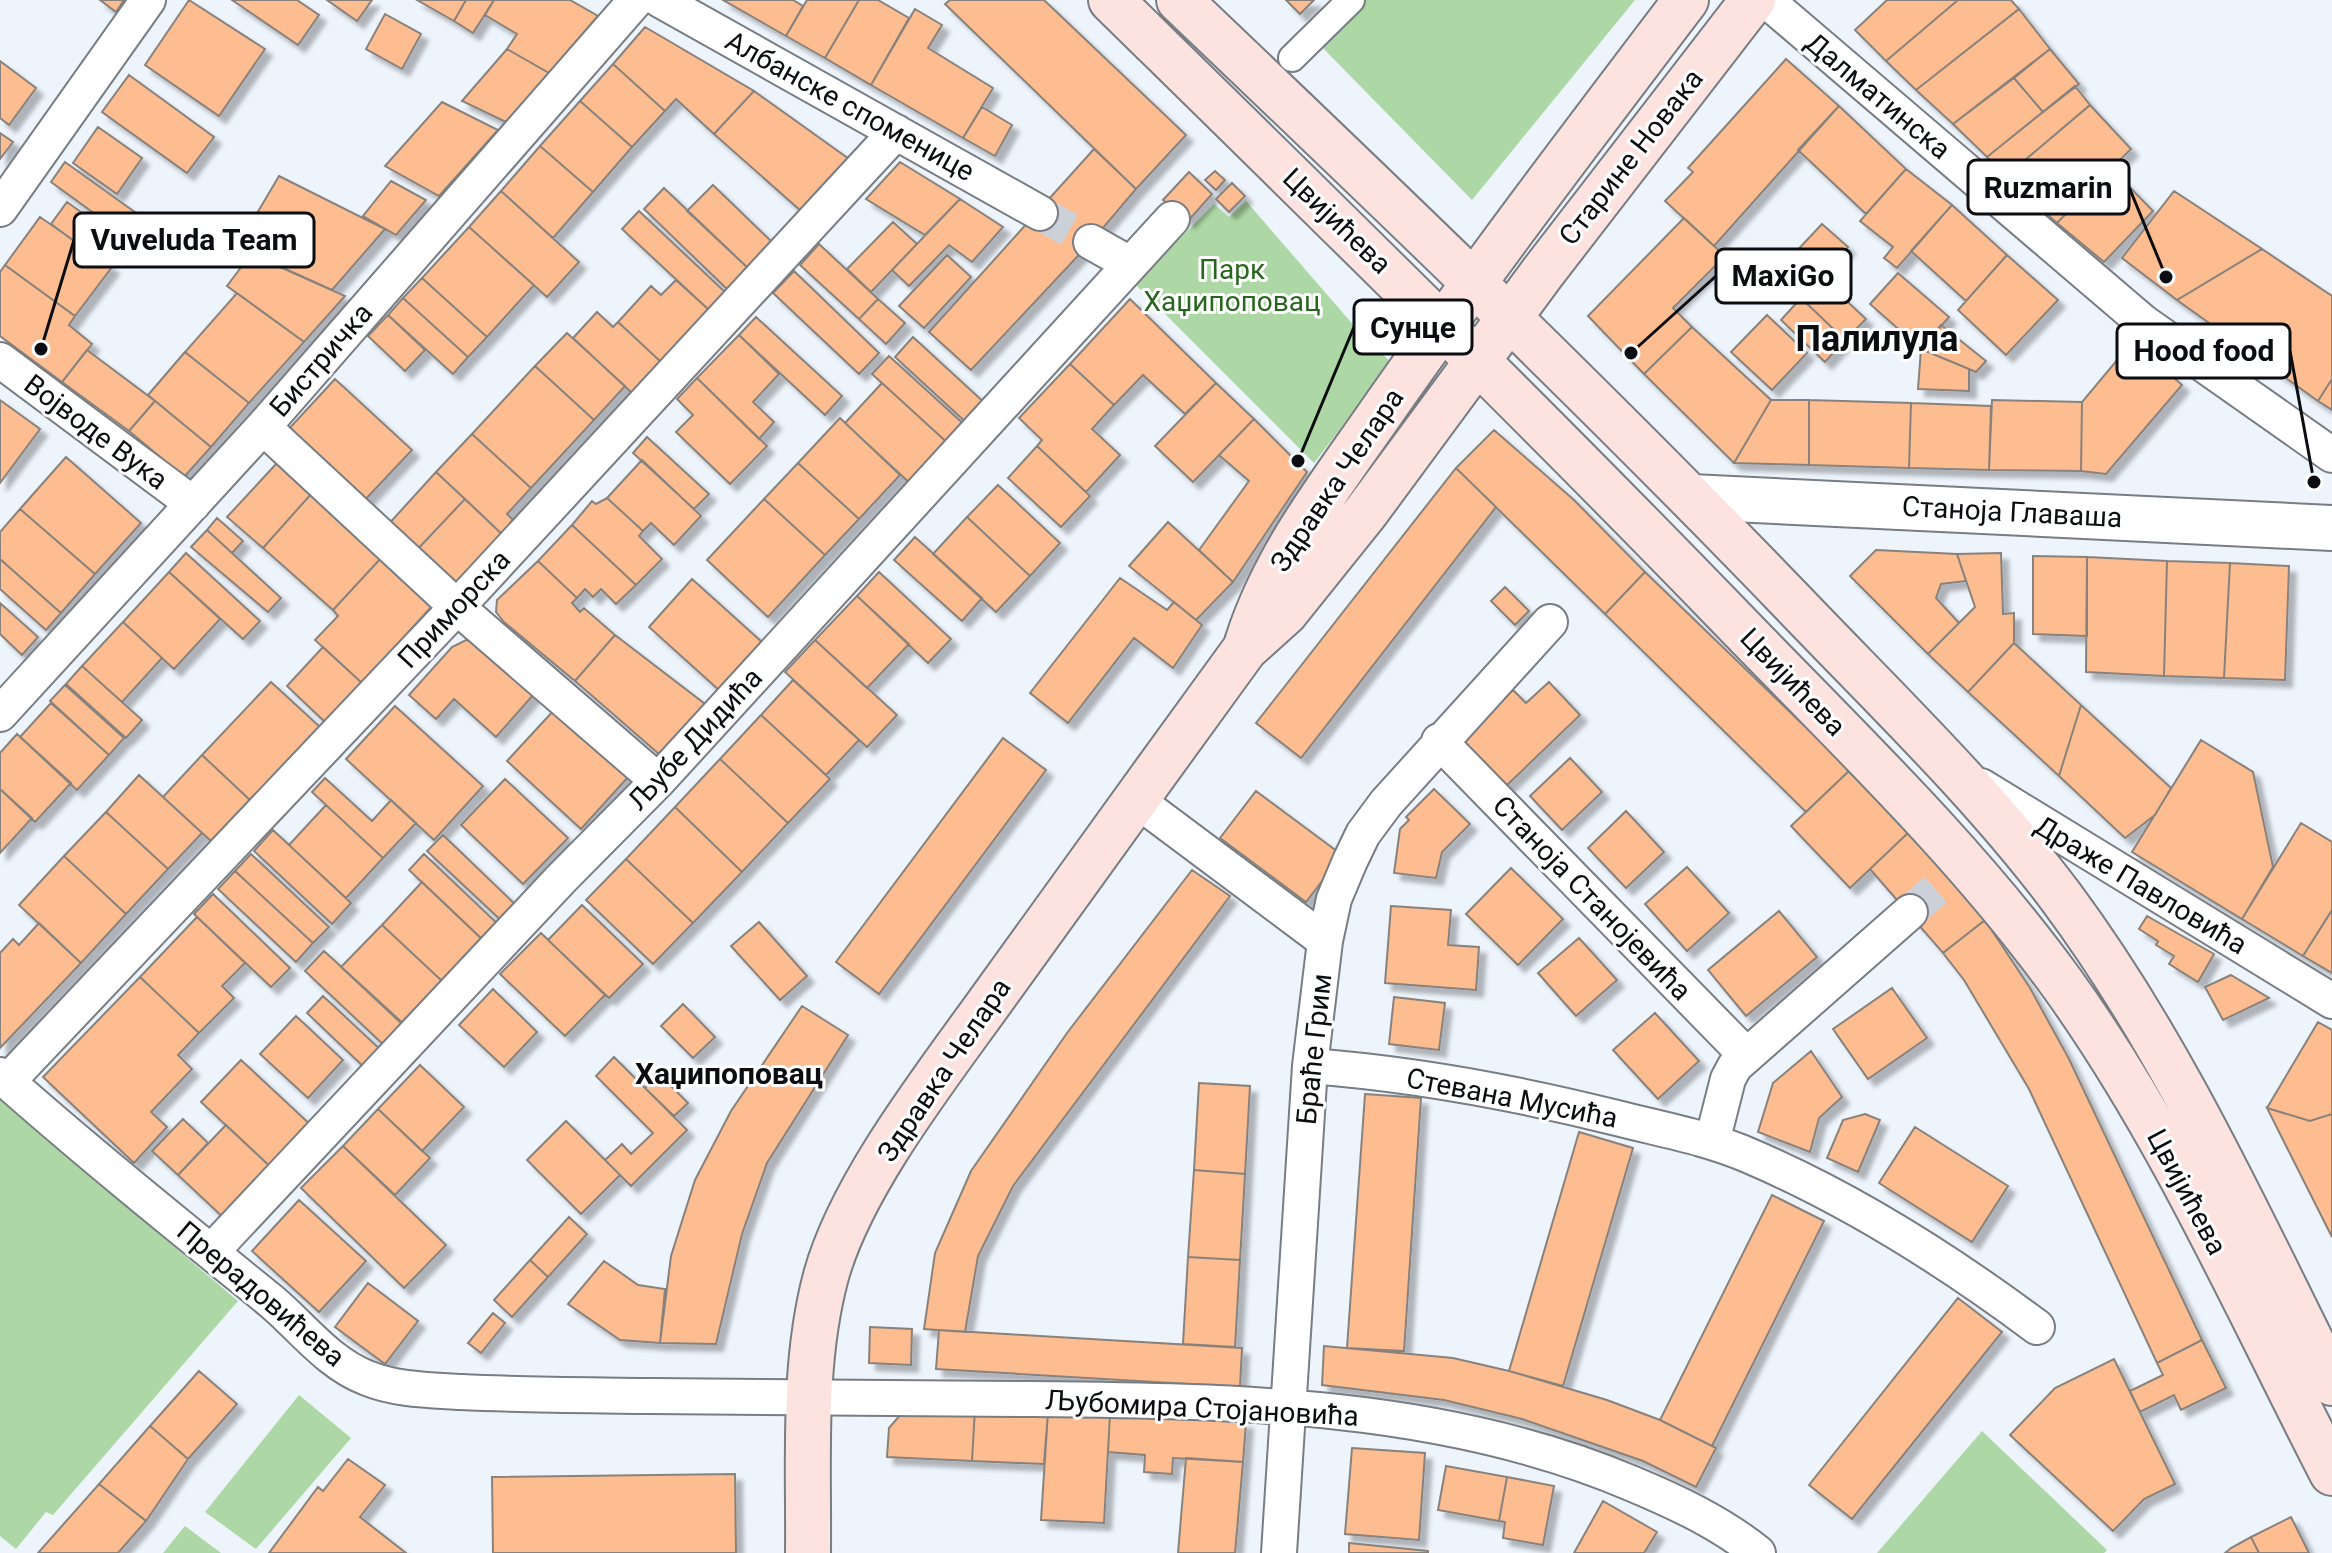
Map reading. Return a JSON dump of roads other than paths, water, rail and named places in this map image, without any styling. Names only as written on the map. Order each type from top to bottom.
[{"type":"main road","name":"Цвијићева","points":[[1111,0],[1479,360],[2061,982],[2133,1093],[2190,1195],[2332,1473]]},
{"type":"main road","name":"Цвијићева","points":[[1179,0],[1511,316],[1691,497],[1951,768],[2059,895],[2108,967],[2182,1089],[2332,1383]]},
{"type":"main road","name":"Старине Новака","points":[[1475,282],[1686,0]]},
{"type":"main road","name":"Старине Новака","points":[[1511,316],[1753,0]]},
{"type":"main road","name":"Здравка Челара","points":[[1245,649],[1271,578],[1475,282]]},
{"type":"main road","name":"Здравка Челара","points":[[808,1553],[810,1396],[819,1308],[826,1275],[850,1214],[937,1076],[1245,649],[1298,597],[1511,316]]},
{"type":"street","points":[[0,209],[148,0]]},
{"type":"street","name":"Бистричка","points":[[0,714],[263,427],[636,0]]},
{"type":"street","name":"Албанске споменице","points":[[660,0],[1040,213]]},
{"type":"street","points":[[1292,58],[1351,0]]},
{"type":"street","name":"Далматинска","points":[[1766,0],[2143,322],[2332,455]]},
{"type":"street","name":"Приморска","points":[[4,1078],[457,607],[896,132]]},
{"type":"street","name":"Љубе Дидића","points":[[211,1252],[561,879],[658,781],[1172,219]]},
{"type":"street","points":[[1091,242],[1130,264]]},
{"type":"street","name":"Војводе Вука","points":[[0,360],[193,504]]},
{"type":"street","points":[[263,427],[457,607],[658,781]]},
{"type":"street","name":"Станоја Главаша","points":[[1691,497],[2332,528]]},
{"type":"street","name":"Браће Грим","points":[[1279,1553],[1310,1066],[1325,941],[1334,899],[1363,834],[1439,741],[1550,622]]},
{"type":"street","name":"Станоја Станојевића","points":[[1439,741],[1745,1054]]},
{"type":"street","name":"Драже Павловића","points":[[1951,768],[2332,1001]]},
{"type":"street","points":[[1135,799],[1325,941]]},
{"type":"street","points":[[1712,1142],[1728,1079],[1745,1054],[1910,912]]},
{"type":"street","name":"Стевана Мусића","points":[[1310,1066],[1425,1078],[1483,1088],[1712,1142],[1802,1180],[1947,1260],[2037,1327]]},
{"type":"street","name":"Прерадовићева","points":[[4,1078],[77,1144],[211,1252],[335,1359],[361,1376],[382,1383],[502,1394],[810,1396]]},
{"type":"street","name":"Љубомира Стојановића","points":[[810,1396],[1289,1406],[1431,1426],[1549,1452],[1664,1497],[1704,1518],[1758,1553]]},
{"type":"tunnel","points":[[1040,213],[1091,242]]},
{"type":"tunnel","points":[[1910,912],[1949,878]]},
{"type":"place","name":"Ruzmarin","points":[[2166,277]]},
{"type":"place","name":"Vuveluda Team","points":[[41,349]]},
{"type":"place","name":"MaxiGo","points":[[1631,353]]},
{"type":"place","name":"Сунце","points":[[1298,461]]},
{"type":"place","name":"Hood food","points":[[2314,482]]},
{"type":"district","name":"Палилула","points":[[1877,339]]},
{"type":"district","name":"Хаџипоповац","points":[[729,1073]]},
{"type":"park label","name":"Парк Хаџипоповац","points":[[1232,285]]}]
